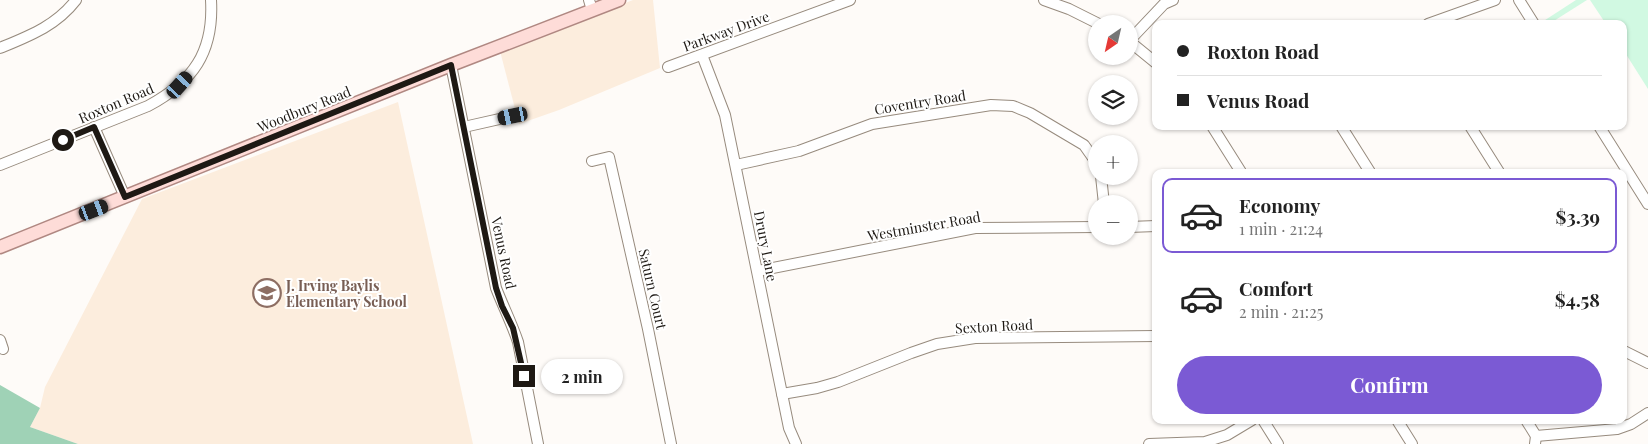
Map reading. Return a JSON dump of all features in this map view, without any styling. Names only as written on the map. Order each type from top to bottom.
[{"type":"main road","name":"Woodbury Road","points":[[0,247],[451,65],[591,5],[619,0]]},
{"type":"street","points":[[0,48],[44,29],[59,18],[76,0]]},
{"type":"street","name":"Roxton Road","points":[[0,165],[148,106],[166,96],[180,85],[200,59],[208,39],[212,18],[211,0]]},
{"type":"street","name":"Parkway Drive","points":[[668,67],[850,0]]},
{"type":"street","points":[[1044,0],[1088,18]]},
{"type":"street","points":[[1138,31],[1164,4],[1173,0]]},
{"type":"street","points":[[1439,20],[1495,0]]},
{"type":"street","points":[[1519,0],[1532,20]]},
{"type":"street","points":[[1138,48],[1152,60]]},
{"type":"street","name":"Drury Lane","points":[[702,55],[724,115],[758,271],[788,428],[796,444]]},
{"type":"street","name":"Venus Road","points":[[451,65],[496,288],[518,342],[538,444]]},
{"type":"street","name":"Coventry Road","points":[[736,165],[799,151],[872,124],[991,105],[1013,106],[1030,113],[1084,145],[1088,151]]},
{"type":"street","points":[[464,127],[513,116]]},
{"type":"street","points":[[94,127],[125,197]]},
{"type":"street","points":[[1215,130],[1239,169]]},
{"type":"street","points":[[1344,130],[1368,169]]},
{"type":"street","points":[[1473,130],[1497,169]]},
{"type":"street","points":[[1602,130],[1626,169]]},
{"type":"street","name":"Saturn Court","points":[[592,161],[609,157],[648,329],[670,444]]},
{"type":"street","points":[[1627,171],[1648,204]]},
{"type":"street","points":[[1138,226],[1152,226]]},
{"type":"street","name":"Westminster Road","points":[[758,271],[975,228],[1088,227]]},
{"type":"street","name":"Sexton Road","points":[[782,394],[838,382],[911,352],[938,344],[975,338],[1152,336]]},
{"type":"street","points":[[1627,352],[1648,363]]},
{"type":"street","points":[[1528,424],[1536,440],[1617,429],[1631,424],[1648,413]]},
{"type":"street","points":[[1149,444],[1205,442],[1227,435],[1245,424]]},
{"type":"street","points":[[1266,424],[1278,444]]},
{"type":"street","points":[[1400,424],[1412,444]]},
{"type":"shaded area","points":[[633,0],[653,0],[660,68],[559,110],[519,124],[500,51]]},
{"type":"shaded area","name":"J. Irving Baylis Elementary School","points":[[398,102],[473,444],[78,444],[30,427],[40,408],[45,387],[142,199]]},
{"type":"green space","points":[[1576,0],[1587,0],[1555,20],[1545,20]]},
{"type":"green space","points":[[1590,0],[1648,0],[1648,89],[1627,56],[1627,20],[1603,20]]},
{"type":"green space","points":[[0,385],[40,408],[30,427],[78,444],[0,444]]},
{"type":"place","name":"J. Irving Baylis Elementary School","points":[[267,293]]},
{"type":"route","points":[[63,140],[94,127],[125,197],[451,65],[496,288],[518,342],[524,376]]}]
